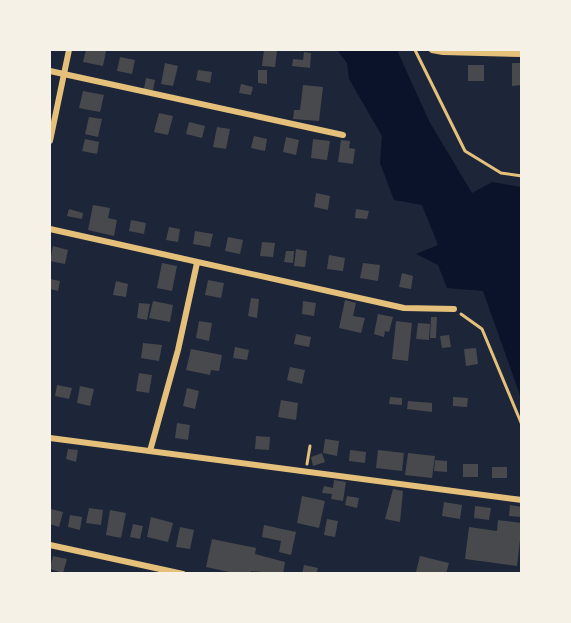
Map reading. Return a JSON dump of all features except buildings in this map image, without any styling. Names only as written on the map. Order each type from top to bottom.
[{"type":"street","points":[[50,141],[69,50]]},
{"type":"street","points":[[432,50],[522,54]]},
{"type":"street","points":[[50,71],[343,135]]},
{"type":"street","points":[[50,229],[404,308],[454,309]]},
{"type":"street","points":[[150,451],[178,350],[197,263]]},
{"type":"street","points":[[50,438],[522,500]]},
{"type":"street","points":[[50,545],[183,573]]},
{"type":"lane","points":[[416,50],[465,151],[501,173],[522,176]]},
{"type":"path","points":[[454,309],[482,329],[522,425]]},
{"type":"path","points":[[306,471],[310,446]]},
{"type":"shaded area","points":[[50,50],[521,50],[521,573],[50,573]]},
{"type":"shaded area","points":[[337,50],[397,50],[429,121],[472,193],[492,182],[521,187],[521,398],[483,291],[447,288],[438,265],[416,254],[438,245],[422,205],[394,200],[380,163],[382,136],[349,79],[347,63]]}]
